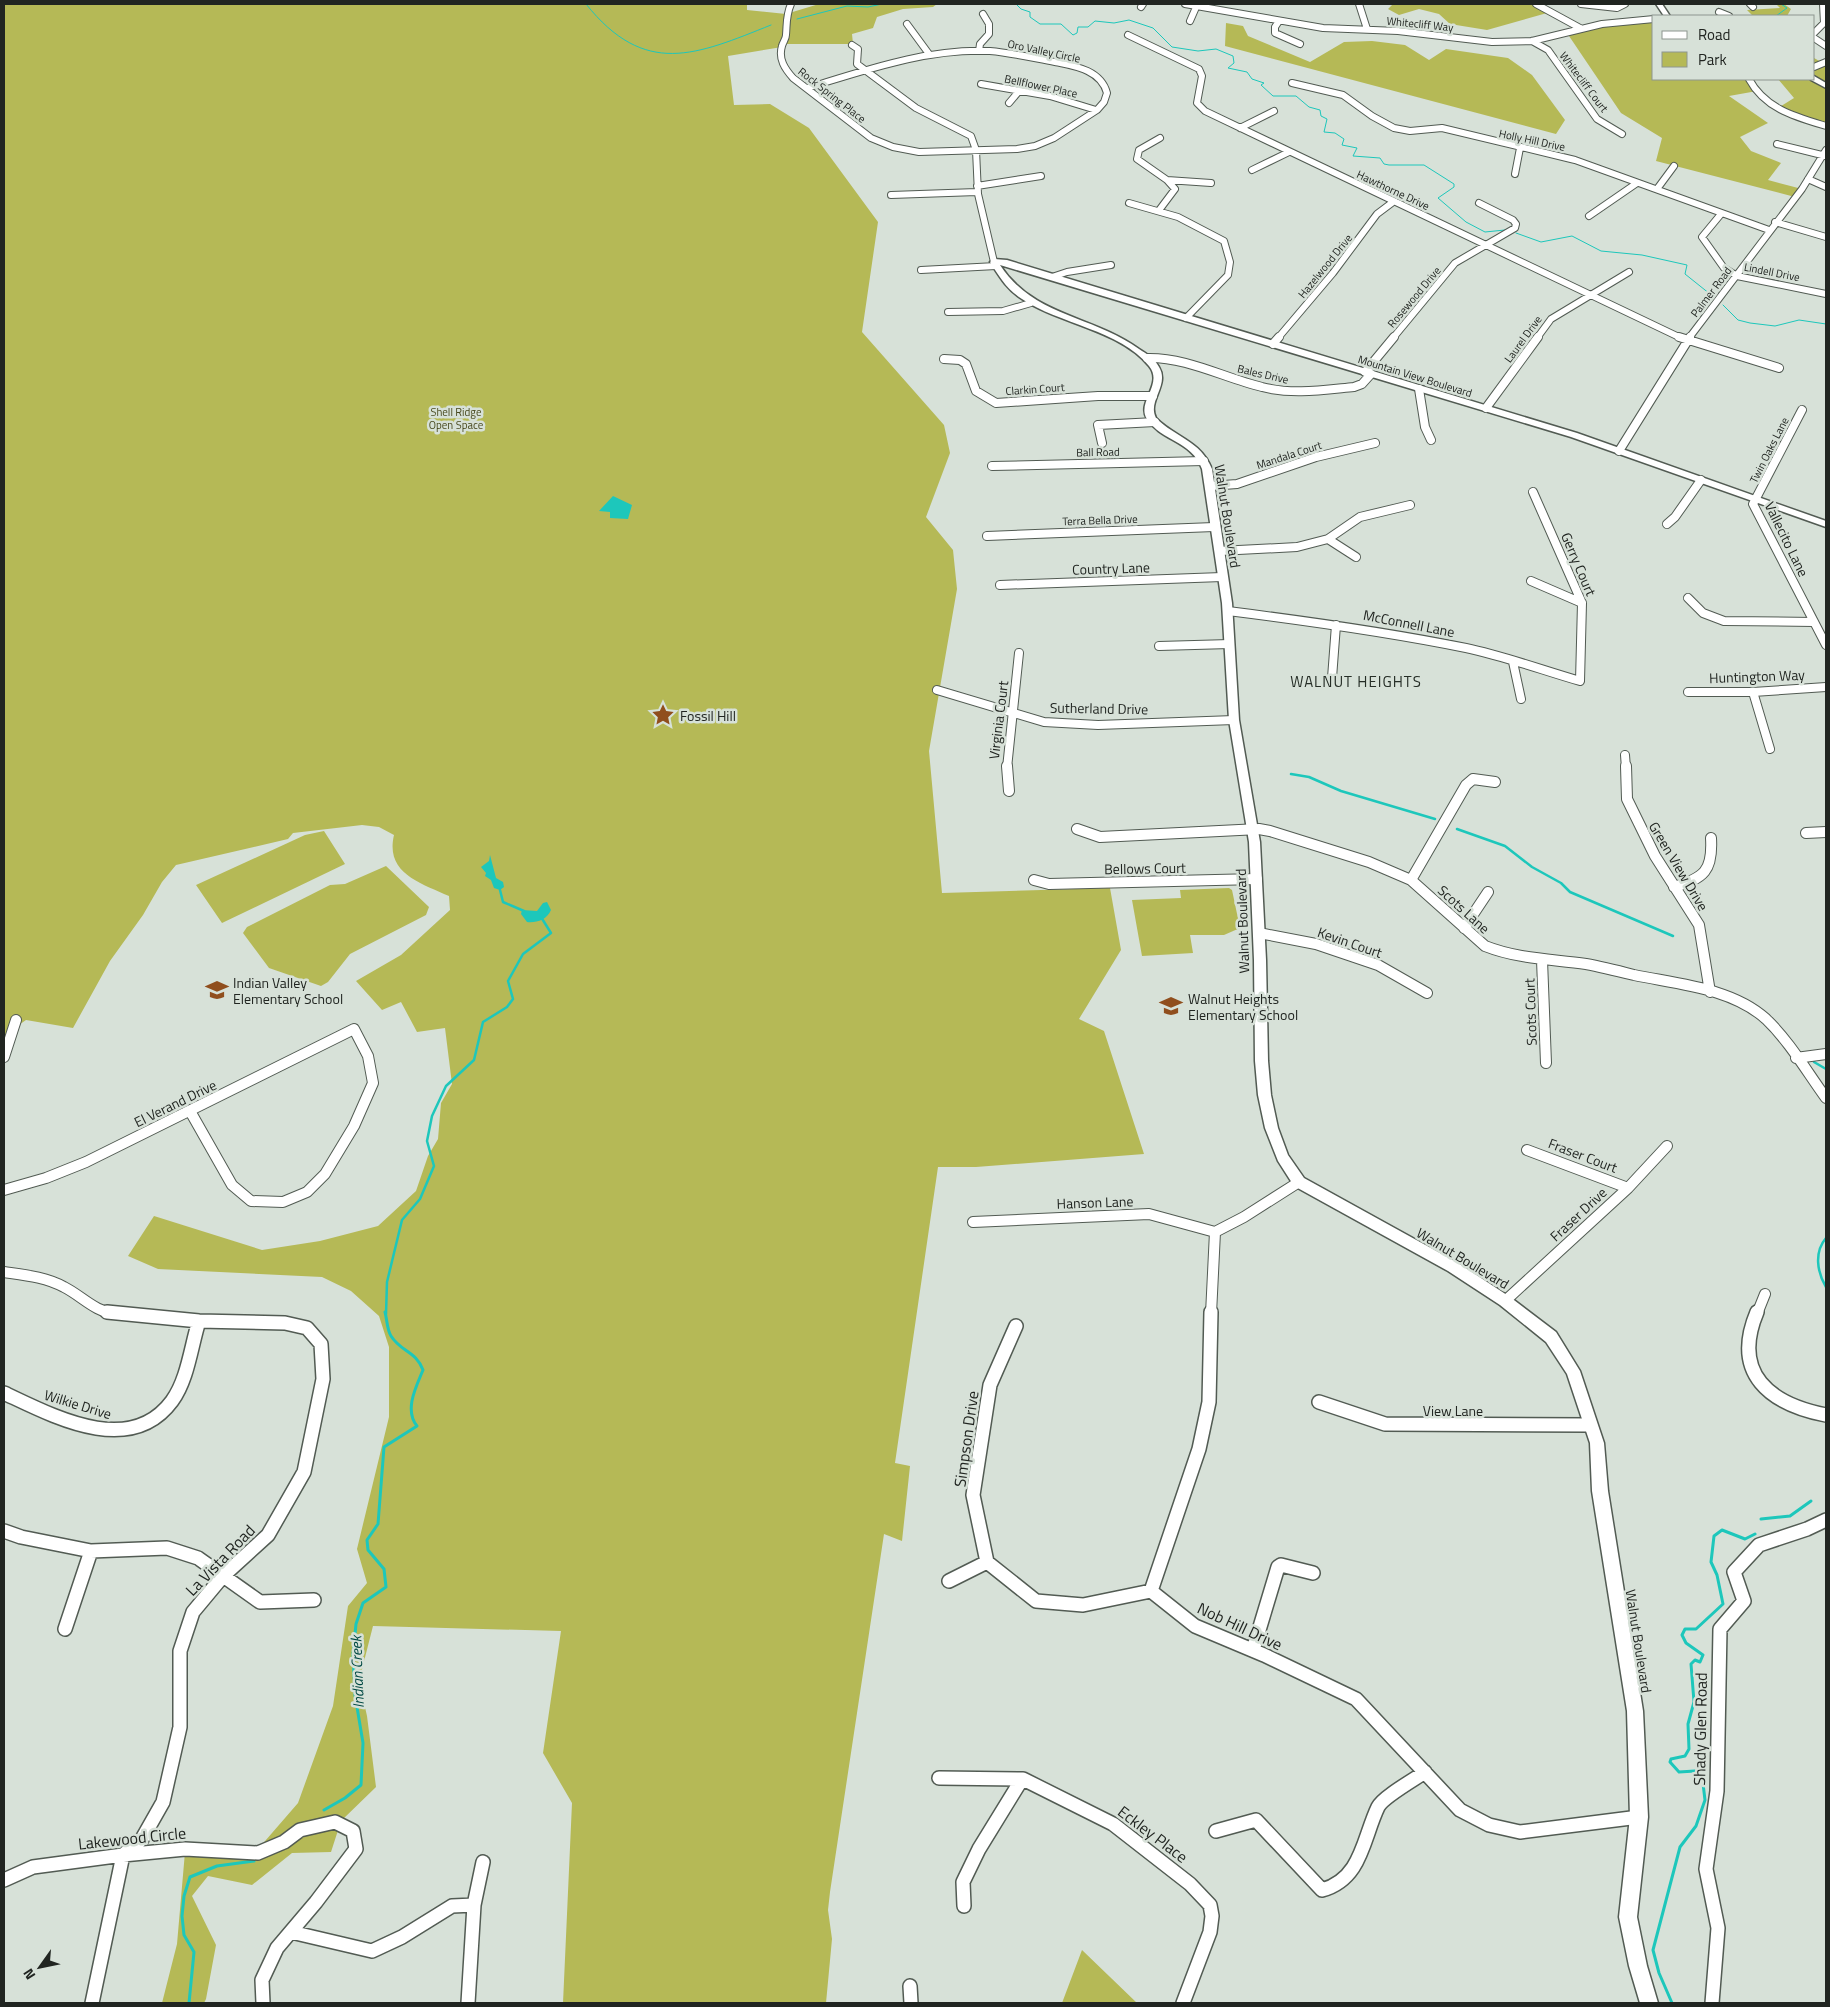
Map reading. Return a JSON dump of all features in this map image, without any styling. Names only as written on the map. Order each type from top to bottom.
[{"type":"street","name":"Rock Spring Place","points":[[791,4],[784,16],[786,36],[781,52],[781,61],[786,70],[807,88],[868,135],[880,142],[905,150],[976,150]]},
{"type":"street","name":"Whitecliff Way","points":[[1184,4],[1250,11],[1279,21],[1323,28],[1367,29],[1492,42],[1532,41],[1555,37],[1580,28],[1652,19]]},
{"type":"street","points":[[1359,4],[1367,29]]},
{"type":"street","points":[[1537,4],[1580,28]]},
{"type":"street","points":[[1581,4],[1617,8],[1625,4]]},
{"type":"street","points":[[1658,4],[1666,15]]},
{"type":"street","points":[[1815,31],[1824,23],[1823,4]]},
{"type":"street","points":[[1190,21],[1197,5]]},
{"type":"street","points":[[1719,12],[1726,15]]},
{"type":"street","points":[[979,51],[980,44],[989,34],[990,24],[983,14]]},
{"type":"street","points":[[1279,21],[1275,27],[1275,33],[1300,44]]},
{"type":"street","points":[[907,24],[929,54]]},
{"type":"street","name":"Hawthorne Drive","points":[[1128,36],[1199,69],[1202,76],[1198,106],[1205,111],[1687,341],[1779,368]]},
{"type":"street","points":[[1815,39],[1826,46]]},
{"type":"street","name":"Whitecliff Court","points":[[1532,41],[1548,50],[1597,119],[1622,134]]},
{"type":"street","points":[[852,45],[858,49],[857,64],[916,108],[971,136],[976,150],[977,189],[995,264],[1011,289],[1031,303],[1085,324],[1147,358],[1157,371],[1159,379],[1148,412],[1155,422]]},
{"type":"street","name":"Oro Valley Circle","points":[[807,88],[865,70],[929,54],[979,51],[1009,53],[1072,65],[1089,71],[1100,79],[1107,88],[1104,103],[1096,110]]},
{"type":"street","points":[[1815,79],[1826,86]]},
{"type":"street","points":[[1749,80],[1751,85],[1768,103],[1791,115],[1826,126]]},
{"type":"street","name":"Holly Hill Drive","points":[[1292,83],[1343,95],[1372,116],[1394,128],[1410,130],[1442,128],[1575,160],[1769,230]]},
{"type":"street","name":"Bellflower Place","points":[[981,84],[1050,96],[1096,110]]},
{"type":"street","points":[[1009,103],[1020,90]]},
{"type":"street","points":[[976,150],[1022,149],[1037,146],[1096,110]]},
{"type":"street","points":[[1240,128],[1274,111]]},
{"type":"street","points":[[1160,138],[1139,150],[1137,159],[1167,180],[1175,189],[1160,209]]},
{"type":"street","points":[[1777,144],[1825,153]]},
{"type":"street","points":[[1515,174],[1520,148]]},
{"type":"street","points":[[1252,170],[1289,152]]},
{"type":"street","name":"Palmer Road","points":[[1618,451],[1687,341],[1737,276],[1825,153]]},
{"type":"street","points":[[1658,189],[1674,166]]},
{"type":"street","points":[[891,195],[977,189],[1041,176]]},
{"type":"street","points":[[1808,179],[1826,187]]},
{"type":"street","points":[[1167,180],[1211,183]]},
{"type":"street","points":[[1589,216],[1637,183]]},
{"type":"street","name":"Hazelwood Drive","points":[[1273,344],[1333,273],[1378,214],[1393,202]]},
{"type":"street","points":[[1129,203],[1160,209],[1193,222],[1224,241],[1230,262],[1228,275],[1186,318]]},
{"type":"street","name":"Rosewood Drive","points":[[1368,373],[1455,263],[1515,228],[1516,224],[1513,220],[1479,203]]},
{"type":"street","name":"Lindell Drive","points":[[1721,214],[1703,234],[1703,241],[1724,268],[1737,276],[1826,294]]},
{"type":"street","points":[[1775,222],[1826,237]]},
{"type":"street","name":"Mountain View Boulevard","points":[[995,264],[1004,262],[1486,408],[1618,451],[1826,524]]},
{"type":"street","points":[[921,270],[995,264]]},
{"type":"street","points":[[1052,277],[1067,272],[1111,265]]},
{"type":"street","name":"Laurel Drive","points":[[1486,408],[1551,319],[1629,272]]},
{"type":"street","points":[[948,312],[1003,311],[1031,303]]},
{"type":"street","name":"Bales Drive","points":[[1147,358],[1168,359],[1262,387],[1291,392],[1354,388],[1362,384],[1368,373]]},
{"type":"street","name":"Clarkin Court","points":[[944,360],[960,360],[966,364],[975,392],[981,397],[996,403],[1098,396],[1153,396]]},
{"type":"street","points":[[1420,389],[1425,427],[1431,440]]},
{"type":"street","name":"Twin Oaks Lane","points":[[1756,499],[1802,410]]},
{"type":"street","points":[[1102,443],[1098,425],[1155,422]]},
{"type":"street","name":"Walnut Boulevard","points":[[1155,422],[1193,448],[1204,461],[1210,486],[1214,528],[1228,611],[1234,720],[1253,829],[1259,932],[1262,1087],[1265,1104],[1284,1160],[1299,1182],[1453,1267],[1505,1301],[1551,1337],[1573,1370],[1597,1443],[1600,1491],[1635,1711],[1639,1817],[1628,1917],[1638,1966],[1649,2003]]},
{"type":"street","name":"Mandala Court","points":[[1210,486],[1237,484],[1316,457],[1375,444]]},
{"type":"street","name":"Ball Road","points":[[992,466],[1204,461]]},
{"type":"street","points":[[1667,524],[1675,517],[1701,480]]},
{"type":"street","name":"Gerry Court","points":[[1534,492],[1582,603],[1580,681]]},
{"type":"street","name":"Vallecito Lane","points":[[1756,499],[1753,504],[1826,645]]},
{"type":"street","points":[[1219,551],[1298,547],[1328,539],[1360,517],[1410,505]]},
{"type":"street","name":"Terra Bella Drive","points":[[987,536],[1214,528]]},
{"type":"street","points":[[1328,539],[1356,557]]},
{"type":"street","name":"Country Lane","points":[[1000,585],[1222,577]]},
{"type":"street","points":[[1530,581],[1582,603]]},
{"type":"street","points":[[1688,598],[1703,613],[1724,621],[1814,622]]},
{"type":"street","name":"McConnell Lane","points":[[1228,611],[1388,633],[1426,642],[1467,648],[1580,681]]},
{"type":"street","points":[[1332,678],[1336,625]]},
{"type":"street","points":[[1159,646],[1230,644]]},
{"type":"street","name":"Virginia Court","points":[[1010,791],[1006,773],[1020,653]]},
{"type":"street","points":[[1513,662],[1521,699]]},
{"type":"street","name":"Huntington Way","points":[[1688,692],[1752,692],[1826,687]]},
{"type":"street","name":"Sutherland Drive","points":[[937,690],[1044,722],[1098,725],[1234,720]]},
{"type":"street","points":[[1752,692],[1770,749]]},
{"type":"street","name":"Green View Drive","points":[[1625,755],[1627,799],[1655,856],[1698,926],[1710,992]]},
{"type":"street","points":[[1410,880],[1466,785],[1473,779],[1495,782]]},
{"type":"street","name":"Scots Lane","points":[[1077,829],[1100,837],[1253,829],[1270,831],[1370,862],[1410,880],[1485,946],[1498,952],[1542,960],[1578,963],[1710,992],[1747,1006],[1759,1014],[1826,1098]]},
{"type":"street","points":[[1806,833],[1826,832]]},
{"type":"street","points":[[1674,887],[1688,883],[1706,873],[1712,864],[1711,838]]},
{"type":"street","name":"Bellows Court","points":[[1034,880],[1049,884],[1257,879]]},
{"type":"street","points":[[1464,928],[1488,892]]},
{"type":"street","name":"Kevin Court","points":[[1259,932],[1316,944],[1378,965],[1427,993]]},
{"type":"street","name":"Scots Court","points":[[1542,960],[1546,1063]]},
{"type":"street","points":[[4,1057],[16,1020]]},
{"type":"street","name":"El Verand Drive","points":[[4,1190],[36,1184],[89,1161],[190,1110],[354,1029],[368,1056],[373,1083],[354,1126],[330,1166],[307,1192],[283,1202],[251,1201],[232,1185],[190,1110]]},
{"type":"street","points":[[1796,1058],[1826,1054]]},
{"type":"street","name":"Fraser Drive","points":[[1505,1301],[1628,1188],[1668,1146]]},
{"type":"street","name":"Fraser Court","points":[[1527,1150],[1628,1188]]},
{"type":"street","points":[[949,1581],[987,1562],[1036,1601],[1083,1605],[1151,1591],[1199,1449],[1209,1402],[1208,1344],[1215,1232],[1244,1217],[1299,1182]]},
{"type":"street","name":"Hanson Lane","points":[[974,1222],[1149,1214],[1215,1232]]},
{"type":"street","name":"La Vista Road","points":[[4,1272],[44,1278],[65,1287],[88,1304],[109,1312],[198,1320],[285,1323],[306,1328],[321,1344],[324,1379],[304,1472],[268,1535],[224,1576],[193,1612],[180,1651],[180,1727],[163,1802],[142,1839],[123,1855]]},
{"type":"street","points":[[1764,1294],[1750,1334],[1750,1364],[1761,1385],[1782,1404],[1826,1415]]},
{"type":"street","name":"Wilkie Drive","points":[[4,1393],[42,1411],[103,1430],[134,1428],[159,1415],[173,1400],[198,1320]]},
{"type":"street","name":"Simpson Drive","points":[[987,1562],[973,1495],[990,1385],[1016,1326]]},
{"type":"street","name":"View Lane","points":[[1319,1402],[1385,1424],[1447,1426],[1590,1425]]},
{"type":"street","name":"Shady Glen Road","points":[[1712,2003],[1718,1928],[1706,1869],[1717,1792],[1720,1628],[1744,1601],[1734,1572],[1759,1545],[1807,1529],[1826,1520]]},
{"type":"street","points":[[4,1531],[21,1537],[91,1551],[167,1548],[198,1558],[260,1602],[314,1600]]},
{"type":"street","points":[[66,1629],[91,1551]]},
{"type":"street","points":[[1253,1650],[1278,1567],[1281,1565],[1313,1573]]},
{"type":"street","name":"Nob Hill Drive","points":[[1151,1591],[1195,1626],[1253,1650],[1356,1700],[1460,1810],[1489,1824],[1520,1832],[1639,1817]]},
{"type":"street","points":[[1216,1831],[1256,1820],[1322,1890],[1334,1887],[1348,1873],[1365,1847],[1379,1804],[1425,1772]]},
{"type":"street","name":"Eckley Place","points":[[939,1778],[1022,1779],[1113,1824],[1204,1897],[1210,1905],[1212,1916],[1210,1932],[1183,2003]]},
{"type":"street","points":[[964,1906],[962,1882],[979,1849],[1022,1779]]},
{"type":"street","name":"Lakewood Circle","points":[[4,1880],[33,1867],[123,1855],[185,1849],[258,1853],[284,1842],[300,1830],[334,1822],[353,1830],[356,1849],[277,1948],[262,1980],[263,2003]]},
{"type":"street","points":[[92,2003],[123,1855]]},
{"type":"street","points":[[468,2003],[474,1905],[483,1862]]},
{"type":"street","points":[[290,1932],[372,1951],[402,1937],[452,1906],[474,1905]]},
{"type":"street","points":[[910,1986],[911,2003]]},
{"type":"green space","name":"Shell Ridge Open Space","points":[[4,4],[747,4],[747,10],[786,14],[819,4],[937,4],[933,7],[903,9],[877,17],[873,28],[852,34],[853,44],[783,44],[782,47],[728,56],[734,105],[770,104],[809,128],[878,222],[862,332],[944,425],[950,453],[926,517],[953,550],[957,589],[929,751],[942,893],[1110,888],[1121,950],[1079,1019],[1104,1031],[1144,1154],[976,1167],[938,1167],[895,1463],[910,1466],[902,1541],[884,1534],[830,1892],[828,1910],[832,1939],[826,2003],[563,2003],[572,1803],[543,1753],[561,1631],[373,1626],[359,1681],[367,1716],[376,1787],[341,1821],[331,1852],[292,1853],[252,1885],[208,1876],[192,1896],[216,1945],[206,1999],[204,2003],[162,2003],[177,1944],[185,1852],[259,1848],[298,1803],[333,1706],[348,1606],[367,1583],[357,1549],[389,1417],[389,1347],[379,1316],[351,1291],[322,1277],[158,1269],[128,1256],[154,1216],[262,1250],[320,1241],[378,1226],[416,1191],[428,1156],[438,1139],[441,1103],[452,1084],[445,1028],[417,1032],[401,1002],[382,1010],[356,981],[401,955],[450,910],[449,896],[416,881],[400,868],[395,859],[393,848],[394,835],[379,827],[362,825],[293,833],[288,839],[176,865],[162,882],[143,915],[110,961],[73,1028],[26,1020],[13,1029],[4,1057]]},
{"type":"green space","points":[[1393,4],[1532,4],[1547,13],[1487,30],[1450,24],[1439,14],[1419,9],[1399,15],[1388,9]]},
{"type":"green space","points":[[1776,4],[1784,4],[1791,9],[1788,15],[1752,15],[1747,10],[1780,8]]},
{"type":"green space","points":[[1652,19],[1652,80],[1750,80],[1757,91],[1729,96],[1768,123],[1740,137],[1751,151],[1781,163],[1768,180],[1802,189],[1795,197],[1656,161],[1662,138],[1621,113],[1567,33]]},
{"type":"green space","points":[[1226,23],[1243,26],[1248,36],[1310,62],[1344,42],[1372,41],[1405,45],[1429,60],[1446,49],[1508,58],[1532,75],[1565,120],[1556,134],[1225,46]]},
{"type":"green space","points":[[1815,59],[1823,63],[1826,62],[1826,126],[1778,108],[1794,98],[1779,80],[1815,80]]},
{"type":"green space","points":[[324,831],[345,864],[222,923],[196,885],[305,835]]},
{"type":"green space","points":[[386,866],[429,907],[426,915],[350,954],[328,982],[321,986],[269,968],[243,933],[247,927],[330,885],[345,884]]},
{"type":"green space","points":[[1229,888],[1232,890],[1240,928],[1224,935],[1190,935],[1193,953],[1142,956],[1132,900],[1181,898],[1180,890]]},
{"type":"green space","points":[[1082,1950],[1137,2003],[1062,2003]]},
{"type":"water","points":[[613,496],[632,505],[628,519],[610,518],[610,512],[599,511]]},
{"type":"water","points":[[490,855],[496,878],[503,882],[504,887],[500,890],[494,888],[491,880],[485,876],[486,873],[481,867],[489,861]]},
{"type":"water","points":[[547,902],[551,910],[541,920],[527,922],[521,914],[522,910],[537,911],[543,903]]},
{"type":"waterway","points":[[586,4],[608,27],[629,43],[651,51],[672,54],[719,45],[771,25]]},
{"type":"waterway","points":[[797,19],[847,6],[868,7],[882,4]]},
{"type":"waterway","points":[[1016,4],[1021,9],[1030,12],[1030,17],[1040,24],[1061,24],[1073,35],[1077,33],[1078,27],[1088,27],[1095,21],[1114,23],[1129,20],[1153,28],[1172,47],[1198,51],[1216,49],[1233,56],[1234,63],[1228,68],[1247,72],[1252,79],[1264,83],[1261,85],[1273,96],[1296,96],[1309,107],[1320,110],[1321,116],[1327,119],[1324,132],[1335,133],[1344,139],[1342,145],[1357,148],[1353,156],[1380,158],[1384,164],[1389,165],[1424,165],[1454,184],[1454,187],[1438,198],[1466,222],[1485,232],[1505,230]]},
{"type":"waterway","points":[[1777,15],[1787,8],[1781,4]]},
{"type":"waterway","points":[[1516,233],[1541,242],[1572,236],[1601,251],[1642,255],[1687,265],[1685,274],[1710,294]]},
{"type":"waterway","points":[[1723,305],[1738,320],[1750,323],[1775,326],[1799,320],[1826,324]]},
{"type":"waterway","points":[[1291,774],[1309,777],[1341,791],[1435,819]]},
{"type":"waterway","points":[[1457,829],[1505,846],[1532,867],[1561,883],[1570,892],[1673,936]]},
{"type":"waterway","name":"Indian Creek","points":[[500,890],[503,902],[524,911]]},
{"type":"waterway","name":"Indian Creek","points":[[386,1314],[387,1282],[402,1220],[420,1199],[434,1166],[427,1141],[432,1116],[446,1086],[474,1060],[483,1022],[507,1007],[513,999],[508,981],[523,954],[551,933],[541,917]]},
{"type":"waterway","points":[[1814,1062],[1826,1069]]},
{"type":"waterway","points":[[1826,1238],[1818,1256],[1819,1269],[1826,1287]]},
{"type":"waterway","name":"Indian Creek","points":[[324,1810],[345,1798],[361,1785],[363,1743],[355,1695],[353,1654],[356,1624],[363,1603],[386,1587],[384,1569],[368,1550],[367,1540],[378,1524],[384,1447],[417,1426],[413,1420],[411,1406],[412,1398],[423,1370],[416,1359],[391,1336],[385,1312]]},
{"type":"waterway","points":[[1761,1519],[1790,1516],[1811,1501]]},
{"type":"waterway","points":[[1672,2003],[1659,1973],[1653,1950],[1680,1847],[1696,1826],[1705,1800],[1702,1775],[1695,1771],[1679,1772],[1670,1762],[1671,1759],[1685,1756],[1689,1749],[1688,1724],[1694,1702],[1691,1664],[1695,1660],[1700,1662],[1703,1655],[1686,1643],[1682,1635],[1685,1629],[1696,1629],[1723,1604],[1717,1575],[1711,1562],[1714,1536],[1722,1530],[1745,1539],[1755,1534]]},
{"type":"waterway","name":"Indian Creek","points":[[189,2003],[194,1952],[184,1935],[182,1916],[184,1896],[190,1877],[217,1866],[254,1861]]},
{"type":"place","name":"Fossil Hill","points":[[663,715]]},
{"type":"place","name":"Indian Valley Elementary School","points":[[217,990]]},
{"type":"place","name":"Walnut Heights Elementary School","points":[[1171,1006]]},
{"type":"district","name":"WALNUT HEIGHTS","points":[[1356,681]]}]
